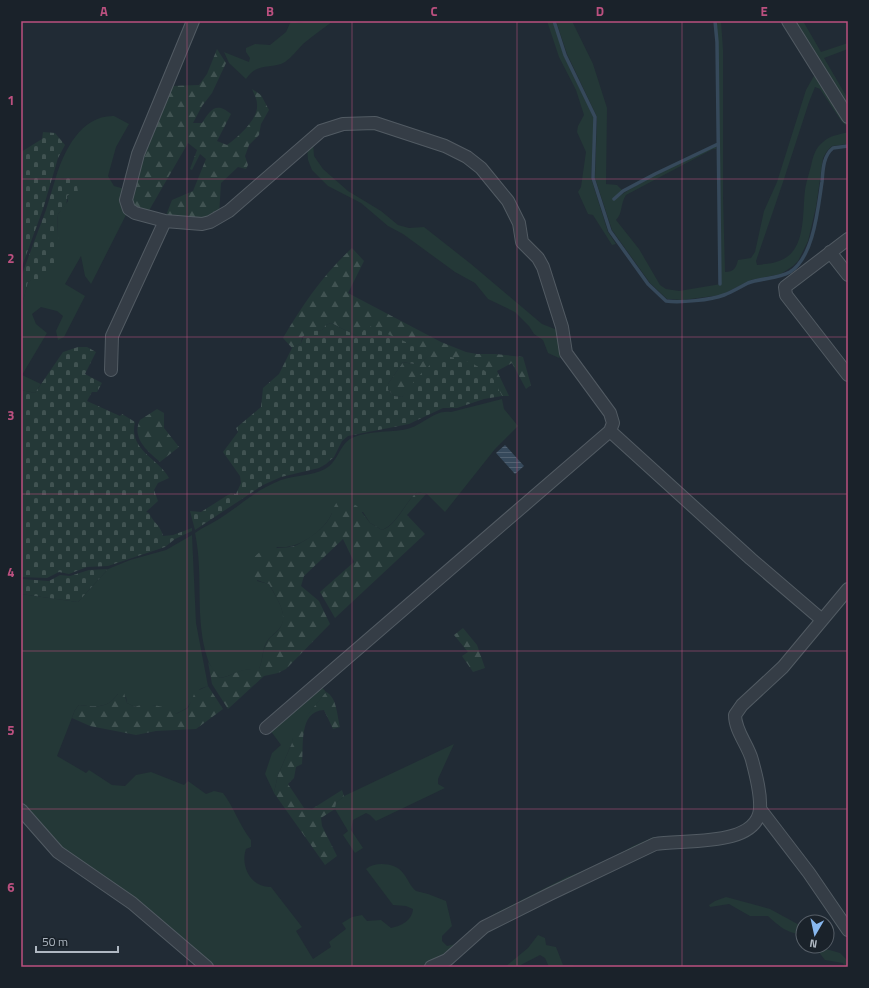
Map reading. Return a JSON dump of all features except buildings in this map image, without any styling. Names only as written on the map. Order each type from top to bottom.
[{"type":"street","points":[[193,21],[144,135],[126,200],[130,210],[135,213],[165,222],[202,224],[220,218],[321,131],[343,124],[375,123],[445,146],[467,157],[481,168],[515,212],[522,242],[538,258],[547,277],[562,327],[566,353],[610,413],[613,422],[610,431],[266,728]]},
{"type":"street","points":[[788,21],[848,117]]},
{"type":"street","points":[[111,370],[112,336],[165,222]]},
{"type":"street","points":[[848,239],[785,287],[784,290],[786,295],[848,375]]},
{"type":"street","points":[[830,252],[848,275]]},
{"type":"street","points":[[610,431],[751,559],[821,619]]},
{"type":"street","points":[[848,589],[821,619],[783,666],[742,705],[735,715],[735,720],[751,755],[756,776],[760,809],[809,873],[848,930]]},
{"type":"street","points":[[431,967],[447,960],[484,927],[550,894],[655,844],[666,842],[715,840],[731,836],[753,823],[760,809]]},
{"type":"street","points":[[21,810],[58,852],[132,903],[207,967]]},
{"type":"green space","points":[[291,21],[300,23],[306,21],[333,21],[310,38],[285,62],[255,70],[246,79],[229,63],[224,52],[249,62],[250,58],[246,52],[246,48],[255,44],[270,45],[286,32]]},
{"type":"green space","points":[[547,21],[553,21],[564,56],[594,118],[591,178],[608,232],[616,244],[612,245],[593,215],[588,214],[578,192],[581,187],[586,152],[577,132],[578,126],[584,115],[576,90],[559,57]]},
{"type":"green space","points":[[556,21],[572,21],[593,64],[607,108],[606,184],[617,185],[623,191],[614,200],[638,184],[716,145],[716,149],[713,149],[626,195],[620,214],[616,220],[639,249],[660,285],[666,289],[679,291],[721,284],[717,93],[718,42],[716,21],[721,21],[723,50],[723,197],[725,272],[733,270],[738,260],[751,258],[755,252],[764,211],[777,182],[806,90],[815,74],[848,120],[848,127],[842,122],[820,89],[815,87],[756,261],[757,265],[774,263],[786,258],[793,251],[798,242],[803,222],[806,184],[818,147],[829,138],[848,132],[848,144],[832,146],[823,158],[816,207],[808,241],[798,261],[793,266],[781,274],[751,280],[721,295],[683,300],[667,299],[650,283],[612,230],[595,178],[597,117],[567,54]]},
{"type":"green space","points":[[792,21],[803,21],[821,52],[848,43],[848,49],[824,58],[848,99],[848,112]]},
{"type":"green space","points":[[217,49],[226,63],[212,93],[202,106],[193,123],[202,123],[208,114],[214,109],[221,108],[226,110],[231,114],[217,141],[227,145],[246,128],[255,116],[257,102],[252,89],[261,95],[269,110],[261,124],[259,135],[249,145],[245,156],[248,165],[246,169],[238,167],[221,183],[219,215],[209,220],[165,218],[172,200],[193,191],[206,159],[200,154],[192,170],[190,169],[197,150],[188,143],[147,214],[133,208],[130,188],[170,86],[199,85],[207,74]]},
{"type":"green space","points":[[114,116],[129,124],[116,147],[108,176],[114,186],[125,189],[128,211],[91,284],[85,276],[81,256],[65,284],[85,296],[64,337],[58,340],[56,331],[63,316],[57,311],[41,307],[32,314],[36,324],[47,333],[22,375],[41,384],[35,393],[21,390],[21,308],[28,282],[34,278],[44,278],[58,242],[58,214],[68,201],[67,197],[76,181],[69,178],[59,179],[56,177],[59,167],[69,146],[83,128],[92,121],[102,117]]},
{"type":"green space","points":[[43,132],[55,133],[65,145],[58,158],[43,209],[21,269],[21,152],[42,139]]},
{"type":"green space","points":[[313,142],[314,156],[323,169],[348,191],[381,211],[398,225],[409,228],[424,227],[471,264],[542,324],[560,331],[565,352],[559,358],[548,353],[543,340],[534,334],[529,326],[515,312],[488,299],[475,283],[455,272],[403,234],[388,226],[361,203],[328,186],[312,170],[308,160],[307,146]]},
{"type":"green space","points":[[56,177],[61,179],[71,178],[76,180],[78,192],[71,193],[67,196],[66,204],[58,214],[58,248],[55,265],[52,272],[46,277],[28,282],[21,308],[21,277],[46,210]]},
{"type":"green space","points":[[352,248],[364,261],[348,293],[441,342],[466,352],[523,357],[531,385],[526,389],[512,363],[497,371],[509,396],[502,396],[490,376],[429,367],[402,397],[394,396],[388,390],[388,384],[403,362],[415,364],[421,362],[430,353],[359,337],[331,323],[326,325],[322,330],[315,331],[302,337],[301,343],[292,348],[283,338],[298,313],[314,290],[341,258]]},
{"type":"green space","points":[[331,323],[359,337],[367,325],[431,353],[418,364],[403,362],[388,384],[388,390],[394,396],[402,397],[415,380],[436,361],[442,358],[453,357],[467,361],[486,371],[493,379],[502,396],[484,399],[457,408],[443,408],[409,424],[348,436],[342,441],[334,457],[326,464],[319,468],[281,477],[263,485],[195,530],[190,511],[201,512],[231,493],[236,494],[241,483],[240,476],[223,452],[238,432],[236,428],[261,407],[263,388],[279,374],[292,348],[301,343],[307,329],[315,331],[322,330],[326,325]]},
{"type":"green space","points":[[78,347],[87,347],[96,352],[85,374],[102,383],[97,392],[92,392],[87,401],[120,416],[122,414],[135,422],[134,432],[140,447],[169,478],[158,483],[154,490],[158,501],[146,512],[149,513],[159,526],[163,536],[173,535],[192,528],[192,531],[175,539],[165,547],[108,566],[87,567],[69,574],[59,572],[47,578],[21,577],[21,390],[35,393],[63,352]]},
{"type":"green space","points":[[502,399],[504,409],[518,426],[495,449],[445,512],[427,494],[417,492],[392,524],[382,530],[370,523],[363,512],[332,513],[323,527],[301,543],[293,546],[277,547],[257,581],[269,584],[283,612],[282,624],[266,643],[259,669],[243,670],[220,678],[209,663],[201,629],[198,549],[195,533],[219,519],[263,488],[286,478],[315,473],[325,469],[333,462],[343,446],[350,439],[364,434],[407,429],[440,413],[451,412]]},
{"type":"green space","points":[[157,409],[164,413],[164,428],[179,447],[160,462],[142,444],[138,433],[140,420]]},
{"type":"green space","points":[[417,492],[426,494],[407,515],[425,534],[335,618],[320,592],[354,562],[343,539],[304,576],[301,586],[319,601],[330,624],[286,669],[278,673],[264,676],[228,709],[212,684],[208,662],[220,678],[242,670],[259,669],[265,645],[277,632],[282,623],[282,611],[269,584],[254,577],[252,560],[257,554],[268,549],[286,548],[299,544],[320,530],[330,517],[337,502],[347,500],[357,506],[370,523],[382,530],[392,524]]},
{"type":"green space","points":[[192,535],[196,623],[208,686],[200,689],[187,708],[176,714],[156,706],[146,705],[135,707],[127,703],[126,697],[118,694],[106,705],[79,705],[75,710],[57,756],[86,773],[89,770],[112,785],[125,786],[136,775],[151,772],[184,785],[188,781],[206,794],[214,791],[223,793],[251,840],[251,847],[246,849],[245,856],[246,869],[249,875],[258,884],[271,887],[302,927],[296,931],[313,959],[331,947],[329,942],[346,929],[342,923],[352,917],[362,915],[367,921],[381,920],[391,928],[399,926],[411,917],[413,909],[406,906],[393,905],[366,869],[370,866],[385,864],[396,867],[403,873],[416,891],[446,901],[452,926],[442,936],[442,941],[447,946],[456,944],[494,914],[567,877],[602,864],[633,846],[654,837],[662,837],[668,840],[527,903],[452,954],[426,967],[211,966],[76,862],[32,819],[21,804],[21,594],[78,602],[108,569],[130,560],[166,550]]},
{"type":"green space","points":[[108,569],[78,602],[21,594],[21,579],[49,581],[60,575],[70,576],[89,570]]},
{"type":"green space","points":[[463,628],[477,645],[485,668],[473,672],[462,656],[468,652],[454,635]]},
{"type":"green space","points":[[208,686],[223,709],[196,729],[156,731],[136,735],[90,726],[72,718],[79,705],[106,705],[118,694],[124,693],[127,703],[135,707],[151,705],[163,707],[173,711],[176,714],[188,708],[195,692]]},
{"type":"green space","points":[[321,686],[326,692],[294,733],[292,743],[278,775],[274,793],[265,774],[272,753],[281,745],[270,730]]},
{"type":"green space","points":[[326,692],[330,694],[336,707],[340,727],[333,729],[324,710],[316,712],[310,716],[304,731],[302,764],[296,767],[294,778],[288,784],[304,808],[312,809],[342,790],[344,796],[336,803],[335,809],[321,818],[322,826],[337,856],[325,865],[274,793],[278,775],[292,743],[293,733]]},
{"type":"green space","points":[[454,744],[438,779],[438,784],[445,788],[376,821],[366,813],[353,820],[351,830],[363,848],[355,853],[343,835],[348,831],[335,809],[336,803],[344,796]]},
{"type":"green space","points":[[726,897],[770,909],[795,923],[795,933],[784,929],[768,916],[750,916],[729,904],[710,907],[709,905]]},
{"type":"green space","points":[[538,935],[545,938],[546,945],[556,947],[563,965],[573,965],[576,967],[549,967],[545,958],[540,955],[517,967],[505,967],[528,948]]},
{"type":"green space","points":[[835,952],[840,953],[848,961],[848,967],[845,967],[843,963],[825,960],[820,954],[835,954]]},
{"type":"water","points":[[505,445],[524,466],[515,474],[496,453]]},
{"type":"waterway","points":[[554,21],[565,55],[595,117],[593,178],[610,231],[648,284],[666,301],[704,300],[718,297],[748,283],[780,276],[790,272],[798,265],[810,244],[814,231],[825,159],[833,148],[848,146]]},
{"type":"waterway","points":[[715,21],[717,42],[720,284]]},
{"type":"waterway","points":[[614,199],[623,191],[655,174],[718,144]]}]
